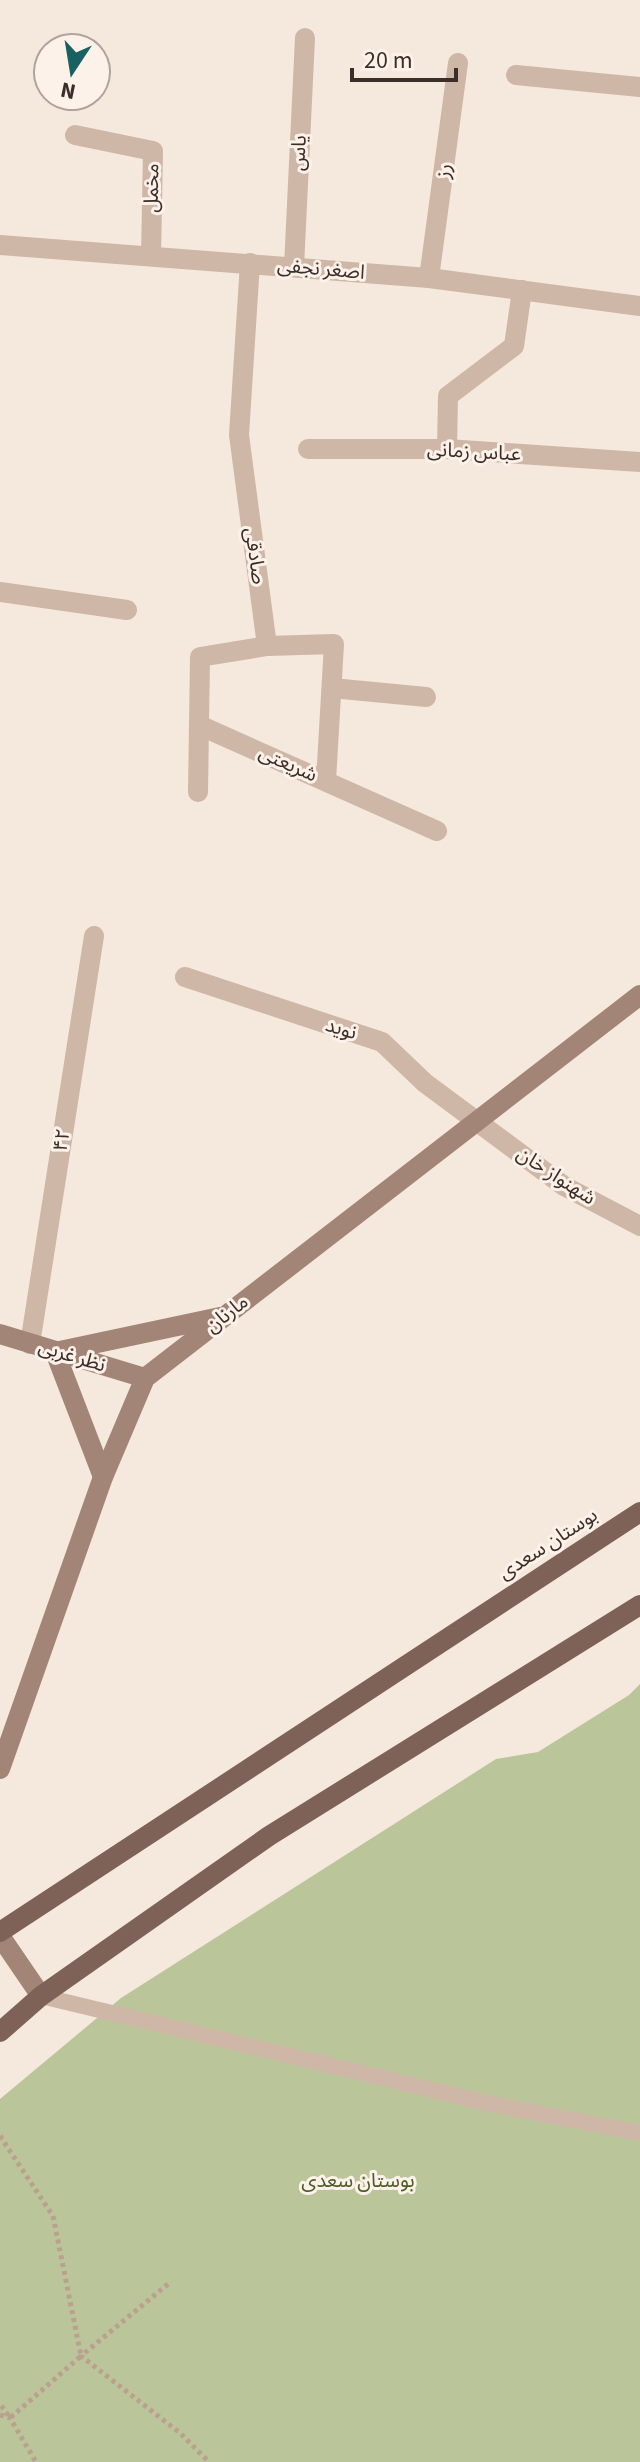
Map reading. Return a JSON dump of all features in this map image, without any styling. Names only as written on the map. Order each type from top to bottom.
[{"type":"main road","name":"مارنان","points":[[0,1769],[103,1477],[145,1378],[475,1119],[640,995]]},
{"type":"main road","points":[[103,1477],[55,1352],[224,1316]]},
{"type":"main road","name":"نظر غربی","points":[[0,1334],[145,1378]]},
{"type":"main road","name":"بوستان سعدی","points":[[0,1934],[640,1512]]},
{"type":"main road","points":[[0,2032],[41,1996],[269,1836],[640,1605]]},
{"type":"main road","points":[[0,1934],[41,1996]]},
{"type":"street","name":"یاس","points":[[294,267],[305,38]]},
{"type":"street","name":"رز","points":[[429,278],[458,63]]},
{"type":"street","points":[[516,75],[640,87]]},
{"type":"street","name":"مخمل","points":[[75,135],[153,151],[151,256]]},
{"type":"street","name":"اصغر نجفی","points":[[0,245],[429,278],[640,306]]},
{"type":"street","name":"صادقی","points":[[250,263],[239,435],[267,646]]},
{"type":"street","points":[[447,449],[448,396],[514,346],[522,290]]},
{"type":"street","name":"عباس زمانی","points":[[308,449],[447,449],[640,462]]},
{"type":"street","points":[[0,592],[127,610]]},
{"type":"street","points":[[198,792],[200,657],[267,646],[334,644],[326,781]]},
{"type":"street","points":[[332,688],[426,697]]},
{"type":"street","name":"شریعتی","points":[[201,726],[437,831]]},
{"type":"street","name":"۴۲","points":[[30,1344],[94,936]]},
{"type":"street","name":"نوید","points":[[185,977],[382,1042],[425,1083],[475,1119]]},
{"type":"street","name":"شهنواز خان","points":[[475,1119],[564,1186],[640,1226]]},
{"type":"lane","points":[[41,1996],[491,2104],[640,2133]]},
{"type":"path","points":[[0,2136],[53,2216],[81,2356],[180,2433],[209,2462]]},
{"type":"path","points":[[10,2418],[168,2284]]},
{"type":"path","points":[[0,2404],[36,2462]]},
{"type":"path","points":[[0,2415],[10,2418]]},
{"type":"green space","name":"بوستان سعدی","points":[[640,1684],[640,2462],[0,2462],[0,2099],[121,1998],[496,1759],[538,1752],[629,1695]]}]
